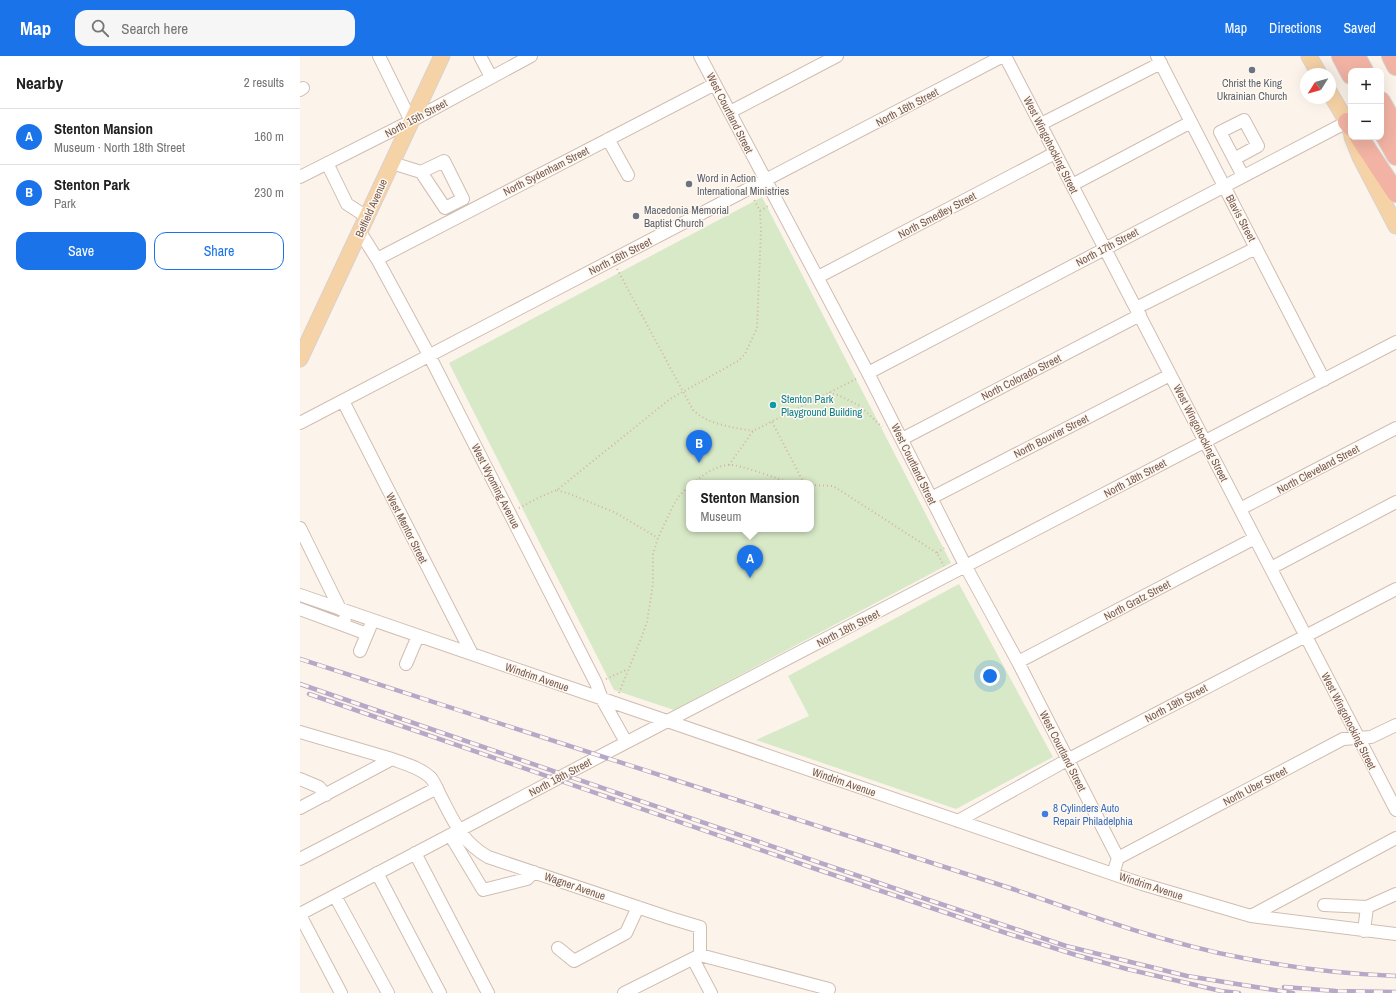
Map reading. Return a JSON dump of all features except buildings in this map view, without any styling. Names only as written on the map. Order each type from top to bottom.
[{"type":"highway","points":[[1341,56],[1348,69]]},
{"type":"highway","points":[[1356,56],[1362,68]]},
{"type":"highway","points":[[1391,56],[1396,66]]},
{"type":"highway","points":[[1383,104],[1396,128]]},
{"type":"highway","points":[[1384,135],[1396,156]]},
{"type":"highway","points":[[1361,140],[1396,193]]},
{"type":"main road","name":"Belfield Avenue","points":[[300,359],[442,56]]},
{"type":"main road","points":[[1309,56],[1316,68]]},
{"type":"main road","points":[[1336,104],[1348,126]]},
{"type":"main road","points":[[1354,140],[1360,157],[1396,226]]},
{"type":"street","points":[[379,56],[411,121]]},
{"type":"street","points":[[480,56],[491,77]]},
{"type":"street","name":"North 15th Street","points":[[300,177],[411,121],[531,56]]},
{"type":"street","name":"West Courtland Street","points":[[700,56],[818,277],[966,567],[1018,662],[1118,858]]},
{"type":"street","points":[[730,112],[837,56]]},
{"type":"street","name":"West Wingohocking Street","points":[[1004,56],[1396,810]]},
{"type":"street","name":"North 16th Street","points":[[300,423],[1004,56]]},
{"type":"street","points":[[1040,124],[1159,60]]},
{"type":"street","name":"Blavis Street","points":[[1159,60],[1324,380]]},
{"type":"street","name":"North Sydenham Street","points":[[378,259],[715,84]]},
{"type":"street","points":[[1072,185],[1191,122]]},
{"type":"street","name":"North 17th Street","points":[[868,373],[1243,176],[1348,131]]},
{"type":"street","points":[[608,140],[628,175]]},
{"type":"street","name":"North Smedley Street","points":[[818,277],[1055,153]]},
{"type":"street","points":[[1234,160],[1243,176]]},
{"type":"street","points":[[327,163],[347,204],[367,217]]},
{"type":"street","points":[[392,163],[421,172]]},
{"type":"street","name":"West Wyoming Avenue","points":[[360,232],[378,259],[429,355],[596,683],[602,699],[626,742]]},
{"type":"street","name":"North Colorado Street","points":[[902,439],[1256,248]]},
{"type":"street","name":"North 18th Street","points":[[300,914],[626,742],[949,576],[1396,342]]},
{"type":"street","name":"North Bouvier Street","points":[[931,498],[1170,375]]},
{"type":"street","name":"West Mentor Street","points":[[343,401],[472,654]]},
{"type":"street","name":"North Cleveland Street","points":[[1240,509],[1396,428]]},
{"type":"street","points":[[1271,568],[1396,502]]},
{"type":"street","points":[[300,528],[344,611],[343,625]]},
{"type":"street","name":"North Gratz Street","points":[[1018,662],[1255,538]]},
{"type":"street","name":"North 19th Street","points":[[958,821],[1067,760],[1396,589]]},
{"type":"street","name":"Windrim Avenue","points":[[300,596],[1142,884],[1251,916],[1396,934]]},
{"type":"street","points":[[300,609],[367,634]]},
{"type":"street","points":[[360,651],[372,620]]},
{"type":"street","points":[[406,664],[418,636]]},
{"type":"street","name":"North Uber Street","points":[[1118,858],[1343,739],[1371,737],[1396,725]]},
{"type":"street","points":[[300,732],[392,759],[419,770],[431,778],[454,833],[483,890],[527,879],[534,872]]},
{"type":"street","points":[[300,808],[392,759]]},
{"type":"street","points":[[300,779],[319,787],[326,795]]},
{"type":"street","points":[[300,859],[436,788]]},
{"type":"street","name":"Wagner Avenue","points":[[454,833],[488,857],[700,927],[696,957]]},
{"type":"street","points":[[1251,916],[1396,838]]},
{"type":"street","points":[[415,853],[488,993]]},
{"type":"street","points":[[1113,874],[1118,858]]},
{"type":"street","points":[[377,873],[440,993]]},
{"type":"street","points":[[1324,905],[1367,907],[1396,894]]},
{"type":"street","points":[[335,896],[388,993]]},
{"type":"street","points":[[558,948],[574,961],[626,933],[638,907]]},
{"type":"street","points":[[1364,931],[1367,907]]},
{"type":"street","points":[[300,914],[341,993]]},
{"type":"street","points":[[696,957],[711,993]]},
{"type":"street","points":[[624,993],[696,957],[829,989],[827,993]]},
{"type":"path","points":[[510,514],[542,496],[557,490],[633,428],[682,391],[738,361],[745,354],[757,328],[761,230],[760,211],[748,190]]},
{"type":"path","points":[[613,260],[693,410],[706,420],[753,431]]},
{"type":"path","points":[[729,465],[753,431],[868,373]]},
{"type":"path","points":[[828,393],[838,395],[860,406],[879,425],[902,439]]},
{"type":"path","points":[[772,422],[802,480]]},
{"type":"path","points":[[697,480],[710,471],[729,465],[781,480]]},
{"type":"path","points":[[814,485],[833,486],[841,490],[936,553],[949,576]]},
{"type":"path","points":[[615,703],[647,622],[654,584],[653,554],[658,538],[673,506],[679,496],[686,489]]},
{"type":"path","points":[[557,490],[616,512],[658,538]]},
{"type":"path","points":[[596,683],[629,669]]},
{"type":"green space","points":[[762,197],[951,563],[674,710],[614,690],[449,363]]},
{"type":"green space","points":[[959,584],[1053,757],[956,809],[756,740],[809,716],[788,676]]},
{"type":"railway","points":[[300,659],[1016,890],[1156,937],[1214,952],[1281,965],[1358,974],[1396,976]]},
{"type":"railway","points":[[300,684],[1066,946],[1187,976],[1293,993]]},
{"type":"railway","points":[[309,694],[1006,933],[1127,969],[1221,991],[1239,993]]},
{"type":"railway","points":[[1284,987],[1336,991],[1396,992]]},
{"type":"place","name":"Christ the King Ukrainian Church","points":[[1252,70]]},
{"type":"place","name":"Word in Action International Ministries","points":[[689,184]]},
{"type":"place","name":"Macedonia Memorial Baptist Church","points":[[636,216]]},
{"type":"place","name":"Stenton Park Playground Building","points":[[773,405]]},
{"type":"place","name":"Stenton Park","points":[[699,463]]},
{"type":"place","name":"Stenton Mansion","points":[[750,578]]},
{"type":"place","name":"8 Cylinders Auto Repair Philadelphia","points":[[1045,814]]}]
